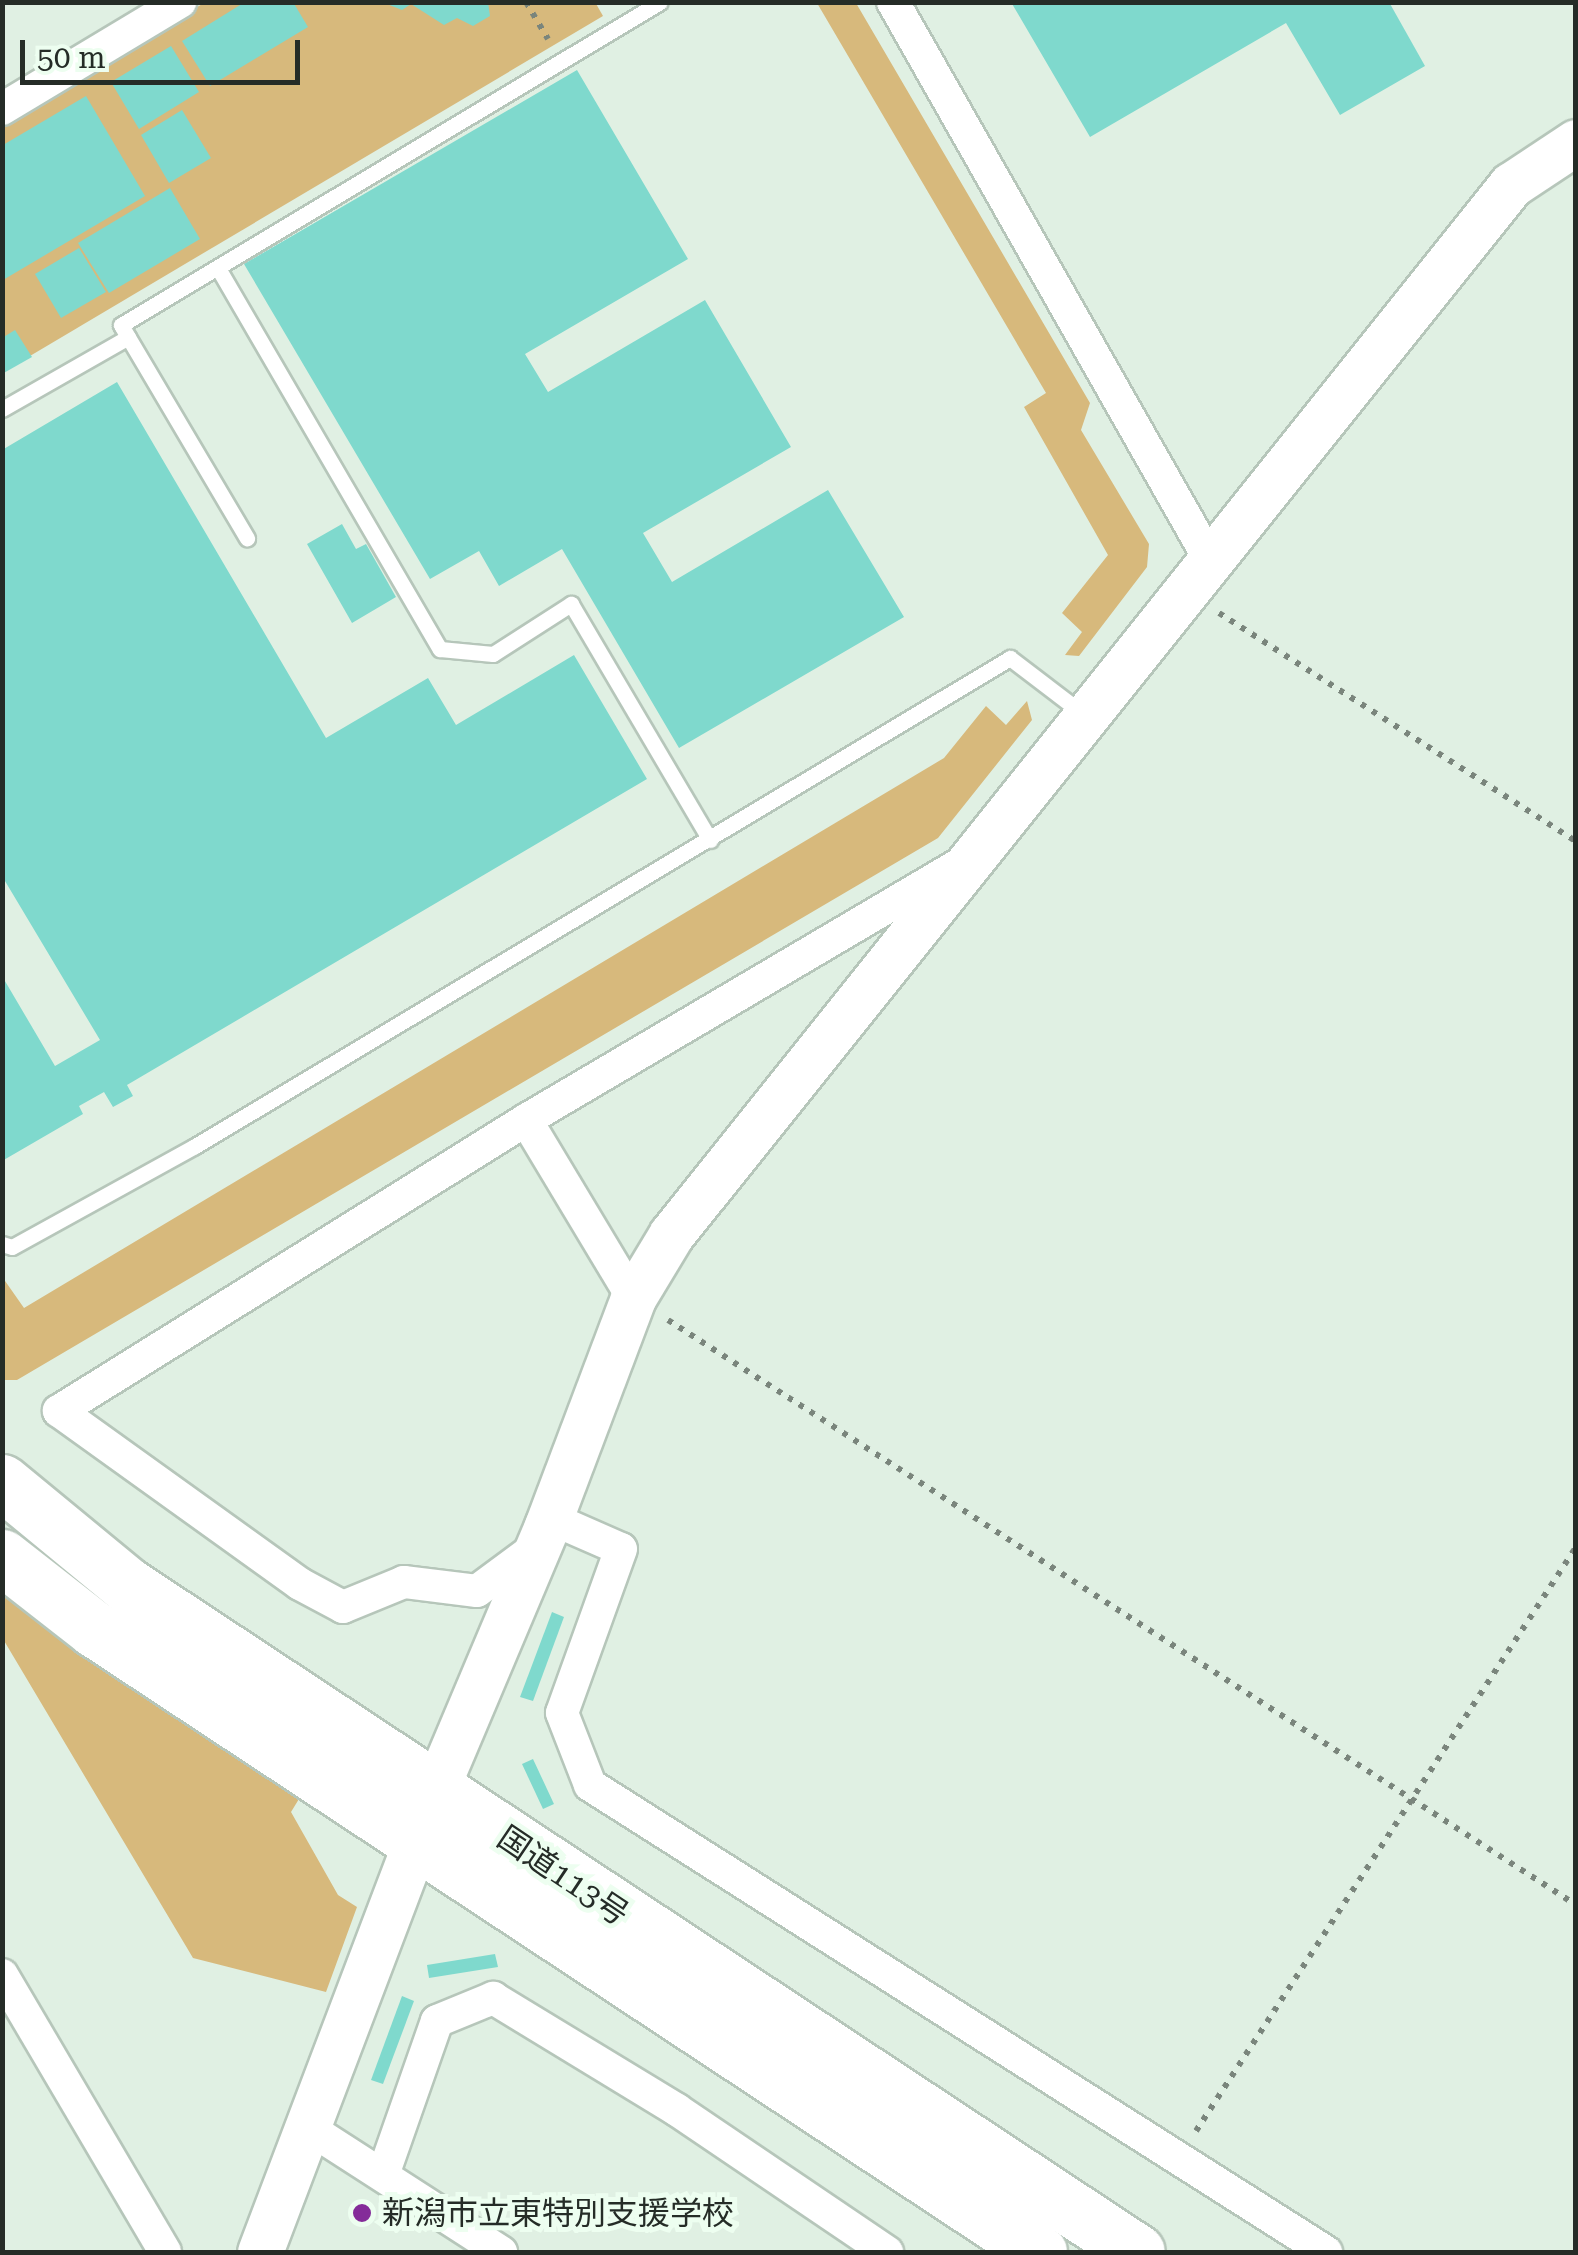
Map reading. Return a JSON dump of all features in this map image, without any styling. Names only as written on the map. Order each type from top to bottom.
[{"type":"highway","name":"国道113号","points":[[2,1482],[127,1585],[426,1815],[1039,2252]]},
{"type":"highway","name":"国道113号","points":[[2,1557],[94,1629],[426,1815],[1137,2252]]},
{"type":"street","points":[[2,109],[180,2]]},
{"type":"street","points":[[892,2],[1197,574]]},
{"type":"street","points":[[260,2252],[426,1815],[545,1531],[633,1298],[672,1234],[1511,185],[1576,142]]},
{"type":"street","points":[[545,1531],[478,1590],[404,1582],[343,1607],[300,1584],[59,1411],[526,1120],[976,854]]},
{"type":"street","points":[[526,1120],[633,1298]]},
{"type":"street","points":[[545,1531],[620,1550],[562,1713],[590,1785],[1176,2161],[1326,2252]]},
{"type":"street","points":[[2,1975],[165,2252]]},
{"type":"street","points":[[383,2175],[437,2021],[493,1998],[677,2110],[887,2252]]},
{"type":"street","points":[[306,2127],[502,2252]]},
{"type":"lane","points":[[247,538],[121,325],[660,2]]},
{"type":"lane","points":[[218,268],[440,649],[493,654],[571,604],[710,840]]},
{"type":"lane","points":[[2,409],[128,337]]},
{"type":"lane","points":[[2,1244],[12,1247],[196,1146],[1010,658],[1085,716]]},
{"type":"path","points":[[526,2],[561,61]]},
{"type":"path","points":[[1197,574],[1576,841]]},
{"type":"path","points":[[633,1298],[1576,1904]]},
{"type":"path","points":[[1176,2161],[1576,1547]]},
{"type":"shaded area","points":[[595,2],[603,16],[3,372],[2,121],[204,3]]},
{"type":"shaded area","points":[[817,3],[856,3],[1090,403],[1081,430],[1149,544],[1147,567],[1079,656],[1065,655],[1082,632],[1062,613],[1108,555],[1024,407],[1046,393]]},
{"type":"shaded area","points":[[1027,701],[1032,720],[938,838],[17,1380],[3,1380],[3,1278],[24,1308],[944,758],[986,706],[1006,725]]},
{"type":"shaded area","points":[[2,1582],[302,1794],[291,1812],[338,1895],[357,1907],[326,1992],[193,1958],[3,1639]]},
{"type":"building","points":[[245,2],[293,2],[308,27],[210,86],[182,41]]},
{"type":"building","points":[[382,2],[488,2],[490,16],[473,26],[457,18],[444,25],[411,4],[402,10]]},
{"type":"building","points":[[1011,2],[1389,2],[1425,66],[1340,115],[1286,23],[1090,137]]},
{"type":"building","points":[[171,46],[199,92],[139,129],[111,82]]},
{"type":"building","points":[[577,70],[688,259],[525,354],[548,392],[705,300],[791,447],[643,533],[672,582],[828,490],[904,617],[679,748],[562,549],[499,586],[479,551],[430,579],[244,264]]},
{"type":"building","points":[[86,96],[145,196],[3,280],[3,145]]},
{"type":"building","points":[[182,110],[211,158],[169,183],[141,135]]},
{"type":"building","points":[[170,188],[200,239],[109,293],[78,243]]},
{"type":"building","points":[[79,248],[106,292],[61,318],[35,274]]},
{"type":"building","points":[[15,330],[32,357],[2,374],[2,338]]},
{"type":"building","points":[[117,382],[326,738],[428,678],[456,725],[574,655],[647,779],[127,1085],[133,1096],[113,1107],[104,1092],[79,1106],[83,1114],[2,1161],[2,976],[55,1066],[100,1040],[2,876],[2,450]]},
{"type":"building","points":[[342,524],[356,549],[366,544],[396,597],[352,623],[307,544]]},
{"type":"building","points":[[552,1612],[564,1617],[533,1701],[520,1697]]},
{"type":"building","points":[[533,1759],[554,1804],[543,1809],[522,1764]]},
{"type":"building","points":[[495,1954],[498,1967],[429,1978],[427,1965]]},
{"type":"building","points":[[402,1996],[414,2001],[383,2084],[371,2080]]},
{"type":"place","name":"新潟市立東特別支援学校","points":[[362,2213]]}]
